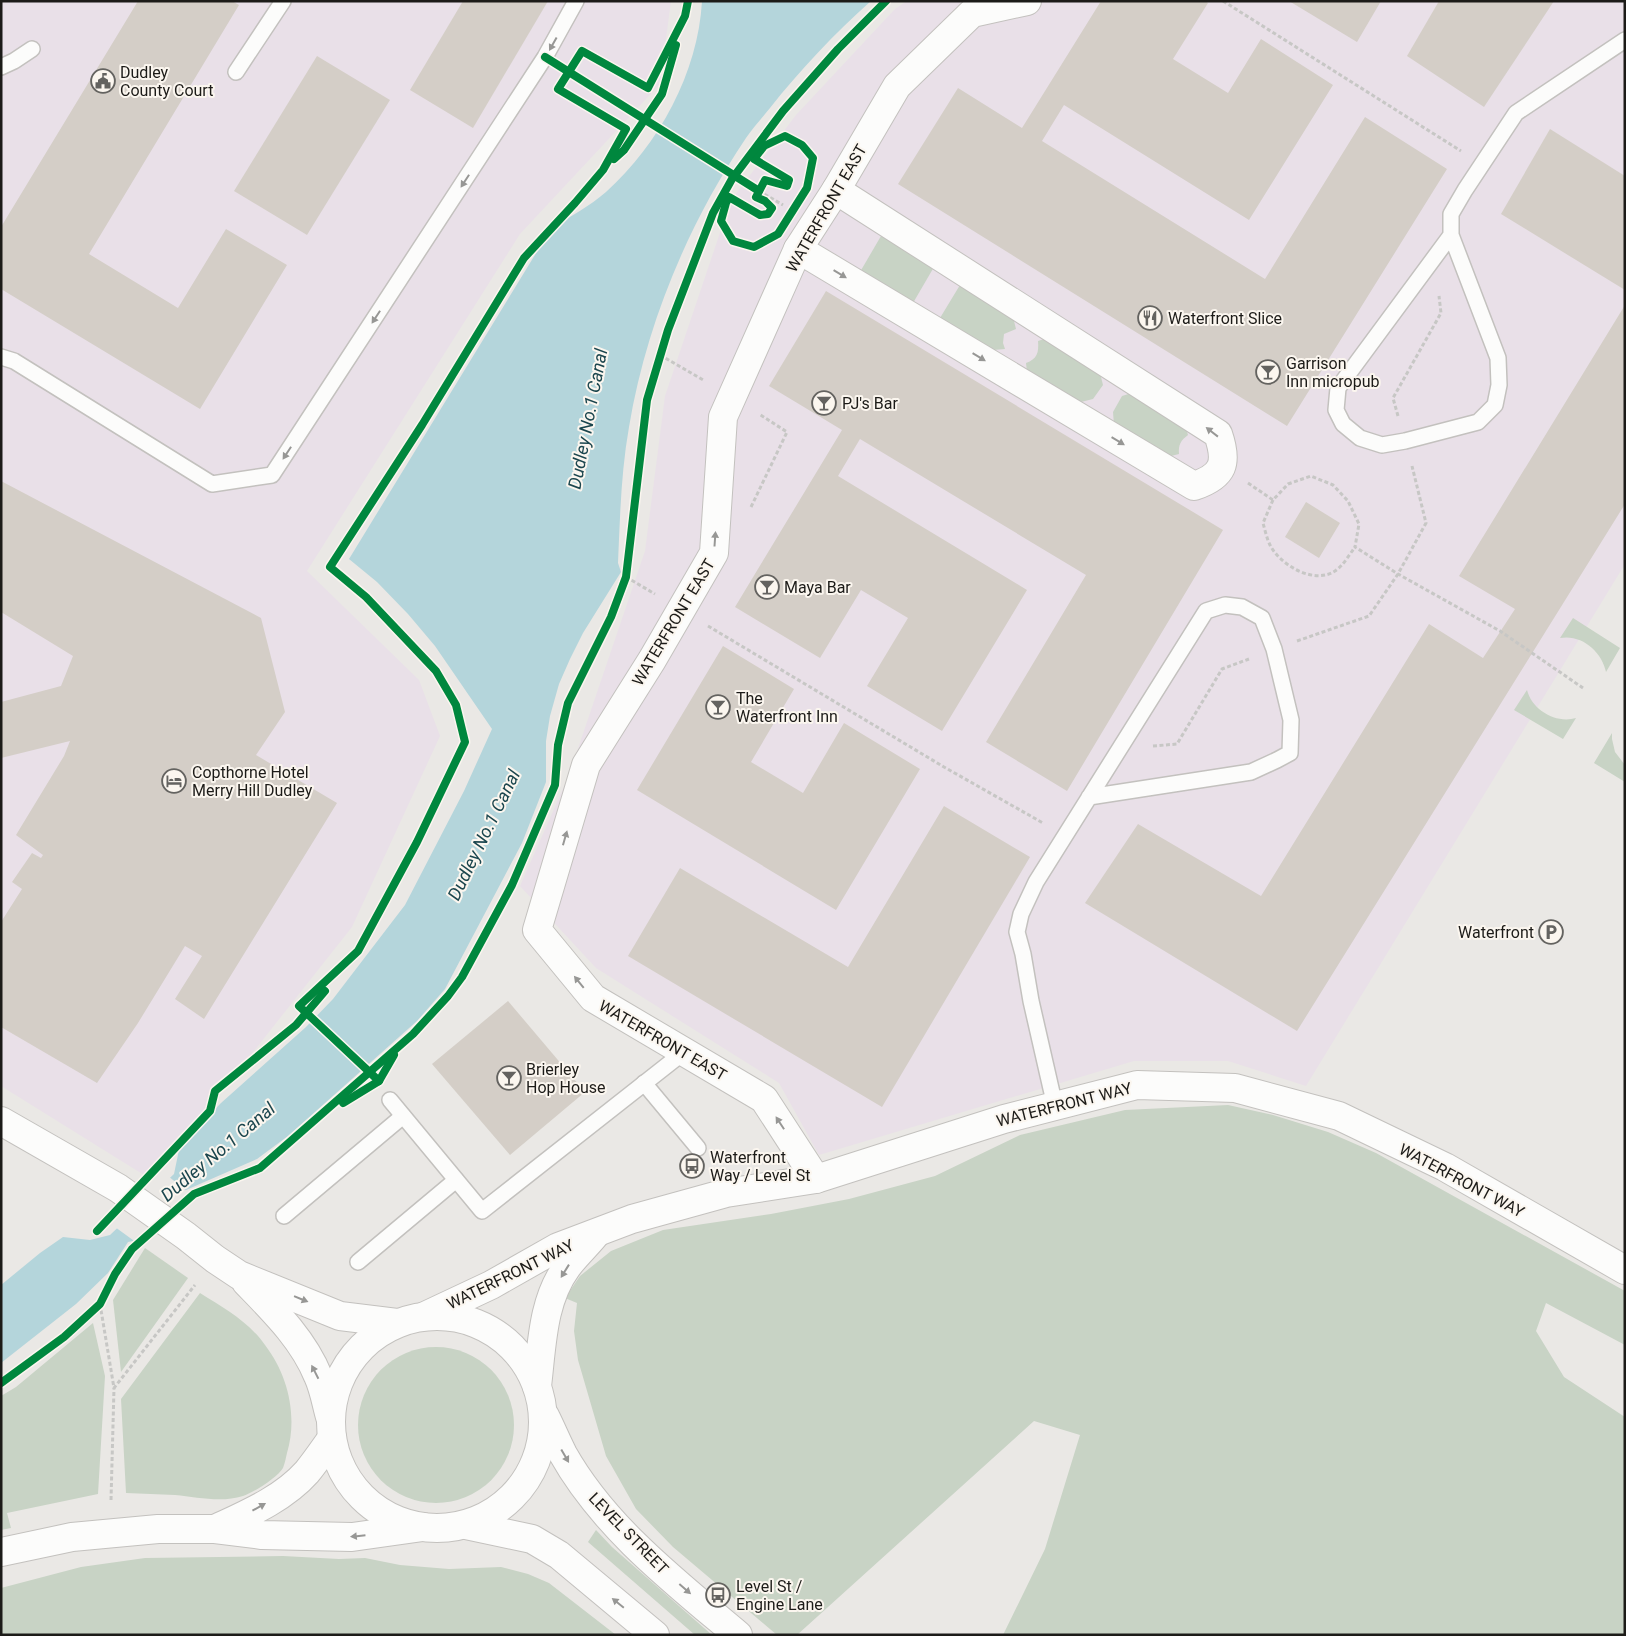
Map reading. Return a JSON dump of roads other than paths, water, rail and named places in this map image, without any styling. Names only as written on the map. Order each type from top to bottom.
[{"type":"street","name":"WATERFRONT EAST","points":[[816,1179],[764,1099],[592,998],[536,930],[586,765],[652,660],[714,553],[723,417],[798,249],[836,190],[897,86],[972,13],[1027,1]]},
{"type":"street","points":[[798,249],[1194,486],[1208,481],[1223,466],[1224,451],[1218,434],[836,190]]},
{"type":"street","name":"WATERFRONT WAY","points":[[425,1316],[491,1285],[558,1247],[632,1219],[726,1192],[816,1179],[1004,1118],[1137,1085],[1235,1088],[1340,1116],[1445,1167],[1625,1270]]},
{"type":"street","points":[[1,1121],[118,1188],[240,1275],[340,1316],[398,1323]]},
{"type":"street","name":"WATERFRONT WAY","points":[[466,1525],[493,1513],[516,1494],[533,1470],[543,1442],[540,1399],[546,1311],[552,1292],[566,1267],[596,1234]]},
{"type":"street","points":[[240,1275],[272,1308],[298,1340],[318,1376],[340,1464],[354,1488],[373,1507],[397,1521],[424,1528]]},
{"type":"street","points":[[215,1528],[242,1517],[281,1495],[306,1473],[331,1428],[335,1394],[348,1364],[358,1351],[376,1335],[398,1323],[425,1316]]},
{"type":"street","name":"LEVEL STREET","points":[[425,1316],[449,1316],[472,1321],[494,1331],[512,1346],[527,1364],[563,1454],[603,1510],[654,1562],[738,1635]]},
{"type":"street","points":[[1,1552],[72,1537],[158,1529],[215,1528],[262,1535],[352,1537],[424,1528],[445,1529],[466,1525],[532,1539],[559,1555],[655,1635]]},
{"type":"lane","points":[[236,72],[283,1]]},
{"type":"lane","points":[[1,357],[14,361],[212,484],[272,475],[545,57],[576,1]]},
{"type":"lane","points":[[1451,235],[1338,388],[1336,410],[1343,424],[1360,438],[1382,445],[1405,441],[1478,422],[1495,405],[1499,385],[1498,358],[1451,235],[1451,214],[1516,113],[1625,40]]},
{"type":"lane","points":[[1,67],[32,49]]},
{"type":"lane","points":[[1055,1106],[1017,932],[1021,914],[1036,882],[1089,797],[1206,611],[1225,605],[1242,607],[1262,618],[1274,649],[1291,720],[1290,752],[1252,772],[1089,797]]},
{"type":"lane","points":[[390,1100],[482,1211],[684,1052]]},
{"type":"lane","points":[[644,1083],[698,1148]]},
{"type":"lane","points":[[284,1216],[403,1116]]},
{"type":"lane","points":[[358,1262],[456,1180]]},
{"type":"water","name":"Dudley No.1 Canal","points":[[702,1],[871,1],[805,66],[746,138],[706,205],[672,276],[646,351],[629,427],[620,512],[618,563],[621,572],[583,633],[559,684],[550,716],[546,741],[546,782],[522,843],[445,989],[417,1021],[288,1136],[257,1159],[186,1190],[143,1239],[128,1242],[108,1273],[76,1304],[1,1363],[1,1285],[63,1237],[90,1240],[110,1235],[174,1174],[180,1145],[221,1103],[306,1027],[333,999],[405,905],[464,791],[492,729],[435,646],[377,582],[349,559],[552,227],[587,207],[606,192],[643,152],[659,129],[684,80],[693,54],[699,28]]},
{"type":"place","name":"Dudley County Court","points":[[103,81]]},
{"type":"place","name":"Waterfront Slice","points":[[1150,318]]},
{"type":"place","name":"Garrison Inn micropub","points":[[1268,372]]},
{"type":"place","name":"PJ's Bar","points":[[824,403]]},
{"type":"place","name":"Maya Bar","points":[[767,587]]},
{"type":"place","name":"The Waterfront Inn","points":[[718,707]]},
{"type":"place","name":"Copthorne Hotel Merry Hill Dudley","points":[[174,781]]},
{"type":"place","name":"Waterfront","points":[[1551,932]]},
{"type":"place","name":"Brierley Hop House","points":[[509,1078]]},
{"type":"place","name":"Waterfront Way / Level St","points":[[692,1166]]},
{"type":"place","name":"Level St / Engine Lane","points":[[718,1595]]}]
